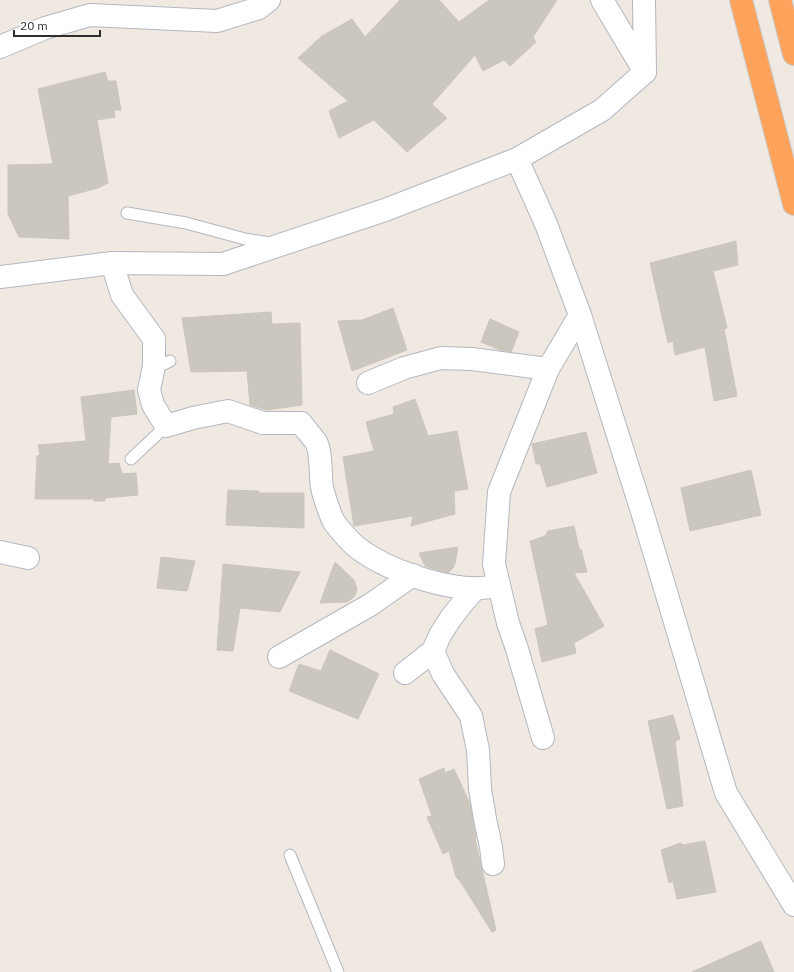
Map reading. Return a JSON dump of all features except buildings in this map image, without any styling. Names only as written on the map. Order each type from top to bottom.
[{"type":"highway","points":[[741,0],[794,204]]},
{"type":"highway","points":[[780,0],[794,54]]},
{"type":"street","points":[[0,47],[45,28],[90,14],[217,21],[259,8],[269,0]]},
{"type":"street","points":[[602,0],[645,72]]},
{"type":"street","points":[[0,277],[112,263],[223,264],[385,210],[517,159],[602,110],[645,72],[644,0]]},
{"type":"street","points":[[517,159],[546,224],[580,315],[644,518],[726,793],[794,905]]},
{"type":"street","points":[[112,263],[122,295],[154,340],[154,366],[162,366],[149,390],[153,405],[166,426],[193,418],[228,411],[263,423],[301,424],[317,443],[322,488],[334,522],[357,548],[373,558],[439,584],[476,589],[489,588],[499,585]]},
{"type":"street","points":[[543,738],[508,623],[494,564],[499,492],[548,369],[580,315]]},
{"type":"street","points":[[368,383],[404,368],[441,358],[472,359],[548,369]]},
{"type":"street","points":[[0,552],[28,558]]},
{"type":"street","points":[[279,657],[370,605],[413,575]]},
{"type":"street","points":[[405,673],[433,651],[440,635],[451,618],[476,589]]},
{"type":"street","points":[[433,651],[443,674],[470,716],[478,750],[480,789],[491,847],[492,864]]},
{"type":"lane","points":[[127,212],[186,223],[245,239],[279,245]]},
{"type":"lane","points":[[131,459],[166,426]]},
{"type":"lane","points":[[290,855],[338,972]]}]
